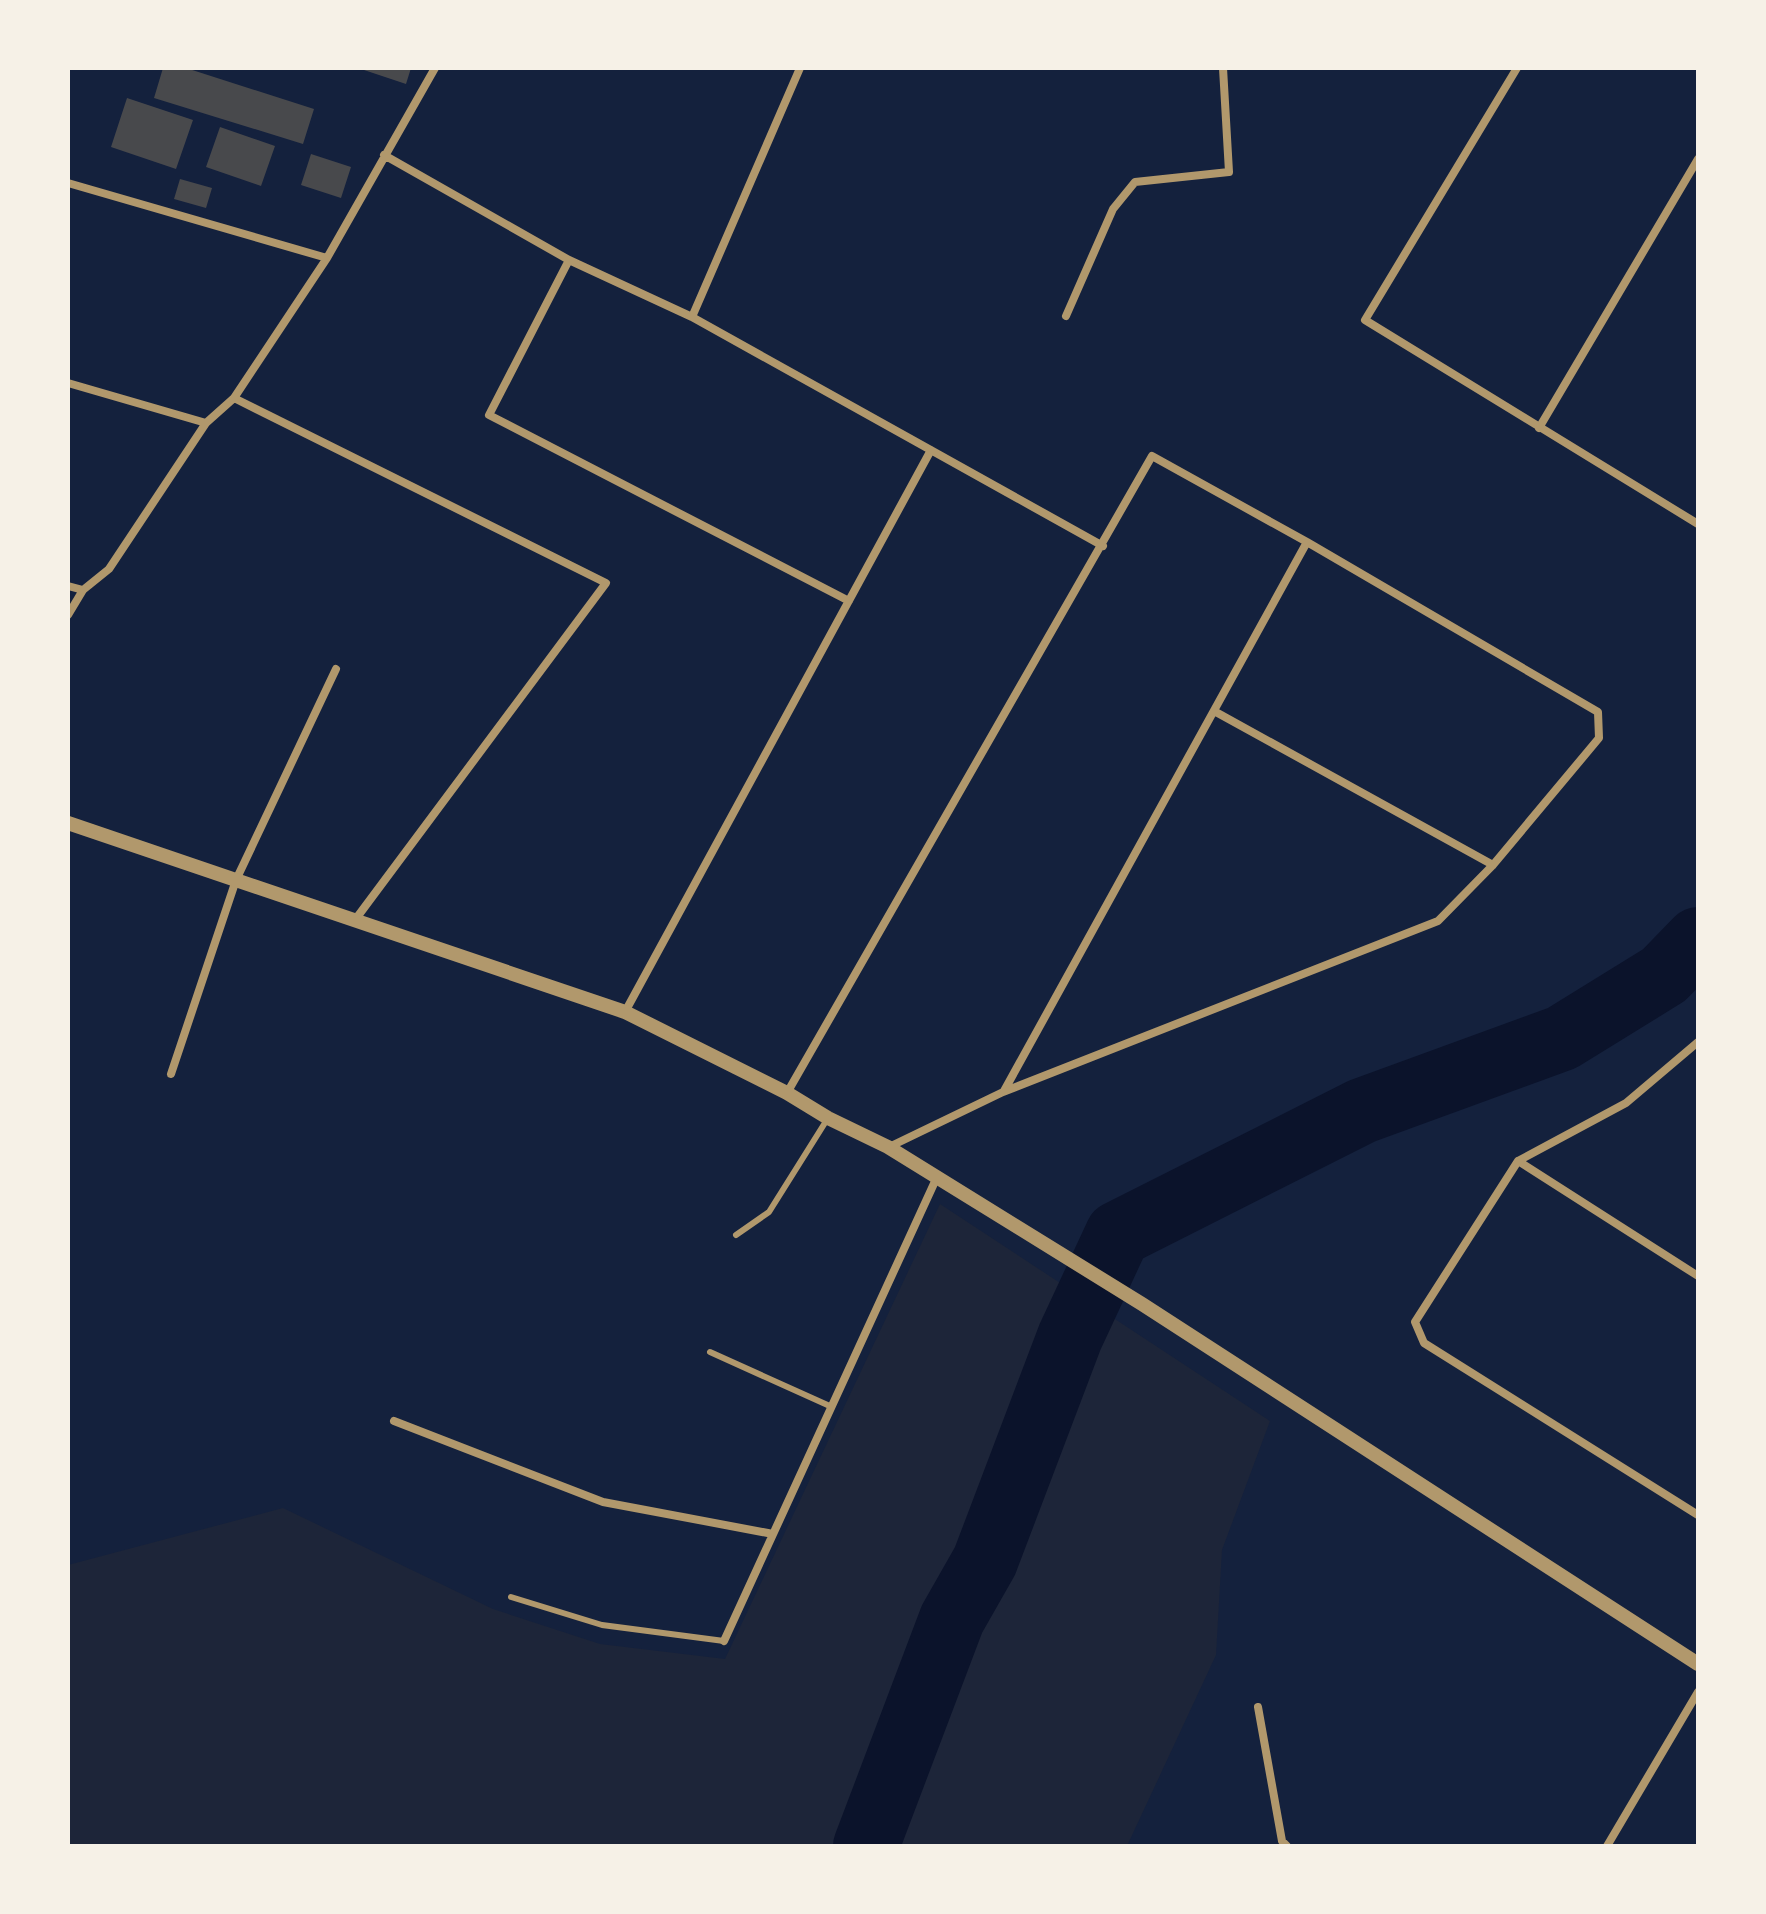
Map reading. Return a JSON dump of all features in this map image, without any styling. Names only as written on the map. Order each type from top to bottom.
[{"type":"street","points":[[68,615],[83,590],[109,569],[206,423],[234,398],[327,258],[435,68]]},
{"type":"street","points":[[692,317],[800,68]]},
{"type":"street","points":[[1066,316],[1113,209],[1135,182],[1229,172],[1223,68]]},
{"type":"street","points":[[1517,68],[1365,320],[1698,524]]},
{"type":"street","points":[[384,155],[569,260],[692,317],[1103,546]]},
{"type":"street","points":[[1539,428],[1698,159]]},
{"type":"street","points":[[68,183],[327,258]]},
{"type":"street","points":[[569,260],[489,415],[849,601]]},
{"type":"street","points":[[68,383],[206,423]]},
{"type":"street","points":[[234,398],[606,583],[355,920]]},
{"type":"street","points":[[625,1012],[931,450]]},
{"type":"street","points":[[787,1093],[1152,456],[1307,542],[1598,712],[1599,738],[1493,865],[1438,921],[1003,1092],[888,1147]]},
{"type":"street","points":[[1003,1092],[1307,542]]},
{"type":"street","points":[[68,586],[83,590]]},
{"type":"street","points":[[171,1074],[236,880],[336,669]]},
{"type":"street","points":[[1214,711],[1493,865]]},
{"type":"street","points":[[68,823],[625,1012],[787,1093],[828,1118],[888,1147],[1142,1304],[1698,1664]]},
{"type":"street","points":[[1698,1042],[1626,1103],[1518,1161],[1415,1322],[1424,1343],[1698,1515]]},
{"type":"street","points":[[1518,1161],[1698,1276]]},
{"type":"street","points":[[724,1641],[937,1177]]},
{"type":"street","points":[[394,1421],[603,1502],[773,1534]]},
{"type":"street","points":[[1607,1846],[1698,1692]]},
{"type":"street","points":[[1258,1707],[1282,1841],[1287,1846]]},
{"type":"lane","points":[[736,1235],[769,1212],[828,1118]]},
{"type":"lane","points":[[710,1352],[832,1407]]},
{"type":"lane","points":[[511,1597],[602,1625],[724,1641]]},
{"type":"shaded area","points":[[940,1204],[1270,1421],[1222,1550],[1216,1655],[1127,1846],[68,1846],[68,1565],[283,1508],[493,1609],[600,1644],[725,1659]]},
{"type":"building","points":[[163,68],[186,68],[314,109],[303,144],[154,98]]},
{"type":"building","points":[[358,68],[411,68],[406,84]]},
{"type":"building","points":[[127,98],[193,120],[176,169],[111,147]]},
{"type":"building","points":[[220,127],[275,146],[261,186],[206,167]]},
{"type":"building","points":[[311,154],[351,167],[341,198],[301,185]]},
{"type":"building","points":[[180,179],[212,188],[206,208],[174,199]]},
{"type":"waterway","points":[[866,1846],[952,1619],[985,1561],[1070,1337],[1118,1234],[1362,1111],[1562,1038],[1664,975],[1698,940]]}]
